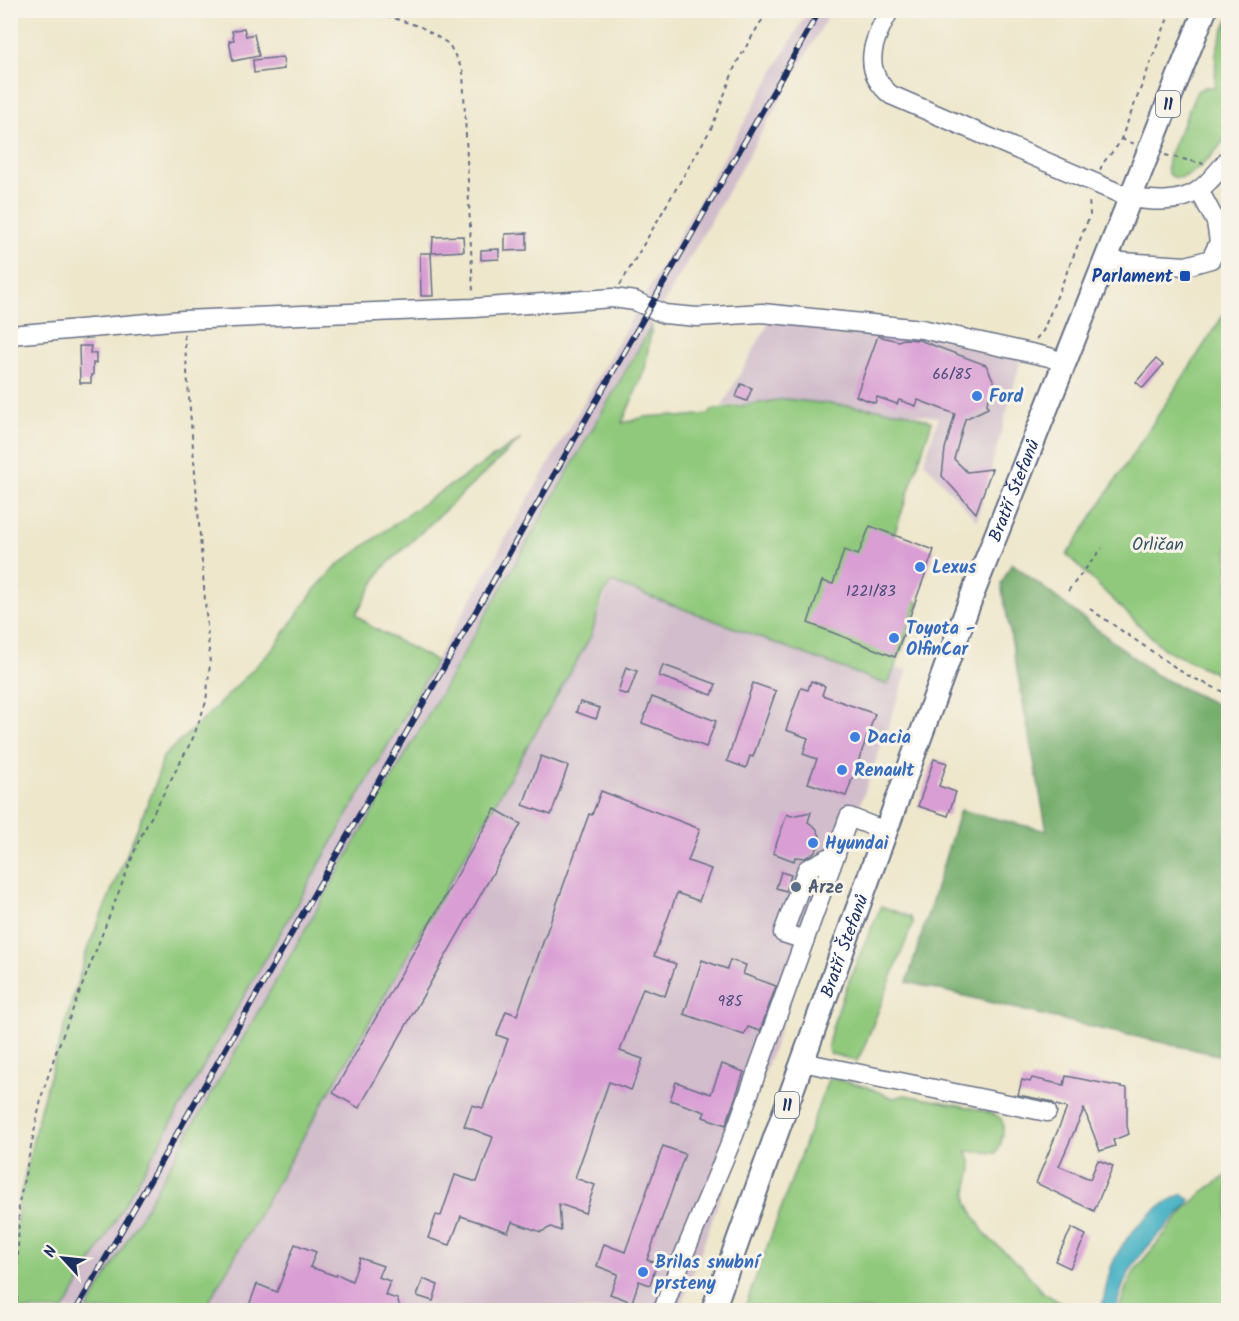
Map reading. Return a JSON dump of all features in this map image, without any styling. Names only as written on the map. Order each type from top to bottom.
[{"type":"main road","name":"11","points":[[1131,198],[1205,10]]},
{"type":"main road","name":"Bratří Štefanů","points":[[713,1311],[971,598],[1131,198]]},
{"type":"street","points":[[890,10],[877,33],[871,55],[875,76],[881,87],[891,94],[1131,198],[1161,201],[1178,199],[1199,190],[1228,159]]},
{"type":"street","points":[[1106,261],[1186,266],[1211,259],[1219,242],[1216,222],[1199,190]]},
{"type":"street","points":[[10,335],[183,320],[473,308],[613,298],[635,301],[664,314],[697,317],[762,313],[922,329],[1049,357],[1065,364]]},
{"type":"street","points":[[663,1311],[680,1264],[734,1135],[849,817],[885,831]]},
{"type":"street","points":[[802,1062],[1047,1112]]},
{"type":"path","points":[[369,10],[421,27],[449,44],[463,71],[473,308]]},
{"type":"path","points":[[613,298],[712,126],[736,64],[770,10]]},
{"type":"path","points":[[1121,139],[1175,159],[1205,165],[1216,172]]},
{"type":"path","points":[[17,1311],[19,1203],[42,1095],[55,1055],[139,840],[193,738],[206,702],[210,664],[183,320]]},
{"type":"path","points":[[1068,591],[1102,548]]},
{"type":"path","points":[[1090,609],[1185,674],[1228,694]]},
{"type":"shaded area","points":[[808,11],[831,11],[87,1310],[64,1310]]},
{"type":"shaded area","points":[[771,319],[943,339],[1022,356],[977,521],[924,462],[939,417],[785,399],[722,406]]},
{"type":"shaded area","points":[[611,582],[888,684],[895,669],[908,670],[680,1310],[204,1310],[590,636]]},
{"type":"green space","points":[[1228,19],[1228,134],[1212,155],[1188,175],[1171,176],[1168,171],[1169,156],[1197,91],[1205,87],[1215,87],[1216,53]]},
{"type":"green space","name":"Orličan","points":[[1228,308],[1228,679],[1164,649],[1067,555]]},
{"type":"green space","points":[[652,325],[645,369],[622,423],[645,417],[709,414],[712,410],[785,399],[904,412],[932,422],[894,535],[887,576],[919,603],[888,685],[611,582],[602,598],[591,636],[204,1310],[87,1310]]},
{"type":"green space","points":[[521,439],[382,569],[356,614],[372,627],[436,661],[64,1310],[11,1310],[11,1262],[19,1203],[40,1109],[87,950],[154,788],[163,757],[273,649],[315,589],[338,565],[425,502]]},
{"type":"green space","points":[[1012,563],[1156,675],[1228,710],[1228,1057],[907,982],[960,810],[1047,831],[1001,584]]},
{"type":"green space","points":[[881,906],[910,917],[913,923],[857,1061],[829,1053],[829,1043],[840,1005]]},
{"type":"green space","points":[[830,1078],[867,1087],[893,1098],[905,1095],[940,1101],[969,1107],[1000,1118],[1003,1130],[996,1153],[966,1151],[971,1160],[972,1169],[967,1202],[983,1231],[1022,1267],[1042,1292],[1073,1310],[744,1310]]},
{"type":"green space","points":[[1228,1175],[1228,1310],[1119,1310],[1135,1270],[1186,1208],[1208,1188]]},
{"type":"water","points":[[1183,1194],[1190,1200],[1134,1264],[1120,1293],[1116,1310],[1101,1310],[1112,1265],[1124,1243],[1151,1214]]},
{"type":"building","points":[[244,28],[246,36],[254,34],[259,56],[233,61],[229,41],[234,40],[232,31]]},
{"type":"building","points":[[283,57],[284,69],[254,73],[253,60]]},
{"type":"building","points":[[527,233],[527,250],[505,251],[505,234]]},
{"type":"building","points":[[463,236],[464,251],[432,253],[433,237]]},
{"type":"building","points":[[499,249],[499,259],[481,260],[481,250]]},
{"type":"building","points":[[420,253],[431,253],[433,296],[421,296]]},
{"type":"building","points":[[878,336],[898,341],[919,340],[986,365],[996,386],[992,389],[987,403],[988,408],[965,419],[954,459],[967,472],[992,469],[976,513],[942,476],[945,449],[955,414],[918,400],[916,406],[899,400],[897,404],[877,397],[875,403],[856,396]]},
{"type":"building","points":[[79,346],[91,346],[90,353],[96,353],[91,383],[80,383]]},
{"type":"building","points":[[1156,359],[1163,365],[1143,388],[1136,382]]},
{"type":"building","points":[[741,384],[752,388],[747,401],[736,397]]},
{"type":"building","points":[[870,526],[934,550],[895,657],[808,623],[822,581],[833,584],[844,550],[858,555]]},
{"type":"building","points":[[663,665],[716,684],[712,695],[659,676]]},
{"type":"building","points":[[626,667],[637,671],[628,695],[618,692]]},
{"type":"building","points":[[811,681],[825,686],[822,695],[875,714],[846,796],[808,783],[817,759],[803,754],[808,738],[786,730],[801,688],[808,690]]},
{"type":"building","points":[[753,683],[776,691],[753,757],[750,756],[746,768],[727,761]]},
{"type":"building","points":[[652,697],[716,721],[706,747],[642,723]]},
{"type":"building","points":[[580,702],[600,708],[596,719],[576,712]]},
{"type":"building","points":[[541,756],[568,766],[551,815],[523,805]]},
{"type":"building","points":[[934,759],[947,763],[939,786],[956,792],[948,816],[918,806]]},
{"type":"building","points":[[601,791],[700,829],[688,861],[711,869],[699,901],[677,893],[654,956],[676,964],[665,996],[643,988],[620,1051],[643,1059],[631,1090],[609,1082],[575,1178],[595,1185],[585,1213],[559,1204],[561,1231],[551,1227],[541,1232],[512,1222],[508,1232],[461,1216],[450,1245],[428,1238],[436,1215],[441,1216],[455,1175],[477,1182],[493,1137],[464,1126],[472,1105],[483,1108],[508,1039],[497,1035],[506,1011],[517,1015],[589,814],[592,815]]},
{"type":"building","points":[[495,809],[521,824],[359,1108],[333,1093]]},
{"type":"building","points":[[811,812],[808,822],[816,828],[820,836],[819,846],[814,852],[805,858],[795,857],[794,861],[773,853],[787,814],[791,816]]},
{"type":"building","points":[[781,872],[791,875],[786,891],[776,888]]},
{"type":"building","points":[[702,960],[727,969],[730,960],[746,965],[743,974],[776,986],[760,1031],[748,1027],[744,1035],[684,1014]]},
{"type":"building","points":[[722,1064],[744,1072],[726,1125],[703,1117],[705,1112],[670,1100],[676,1082],[711,1094]]},
{"type":"building","points":[[1066,1076],[1127,1088],[1129,1134],[1113,1140],[1115,1146],[1100,1151],[1084,1109],[1059,1166],[1090,1179],[1098,1160],[1113,1166],[1094,1211],[1036,1183],[1067,1108],[1049,1101],[1018,1095],[1022,1080],[1030,1082],[1032,1078],[1064,1085]]},
{"type":"building","points":[[663,1146],[685,1154],[647,1260],[657,1263],[650,1285],[639,1281],[632,1302],[610,1294],[618,1274],[597,1266],[604,1244],[625,1252]]},
{"type":"building","points":[[1072,1228],[1086,1235],[1070,1268],[1055,1261]]},
{"type":"building","points":[[295,1244],[316,1252],[310,1267],[336,1276],[337,1274],[352,1281],[360,1258],[383,1266],[378,1277],[390,1281],[385,1295],[397,1299],[402,1311],[247,1311],[257,1284],[277,1292]]},
{"type":"building","points":[[423,1279],[438,1285],[433,1301],[417,1296]]},
{"type":"railway","points":[[76,1310],[820,10]]},
{"type":"place","name":"Parlament","points":[[1185,276]]},
{"type":"place","name":"Ford","points":[[977,396]]},
{"type":"place","name":"Lexus","points":[[920,567]]},
{"type":"place","name":"Toyota - OlfinCar","points":[[894,638]]},
{"type":"place","name":"Dacia","points":[[855,737]]},
{"type":"place","name":"Renault","points":[[842,770]]},
{"type":"place","name":"Hyundai","points":[[813,843]]},
{"type":"place","name":"Arze","points":[[796,887]]},
{"type":"place","name":"Brilas snubní prsteny","points":[[643,1272]]}]
